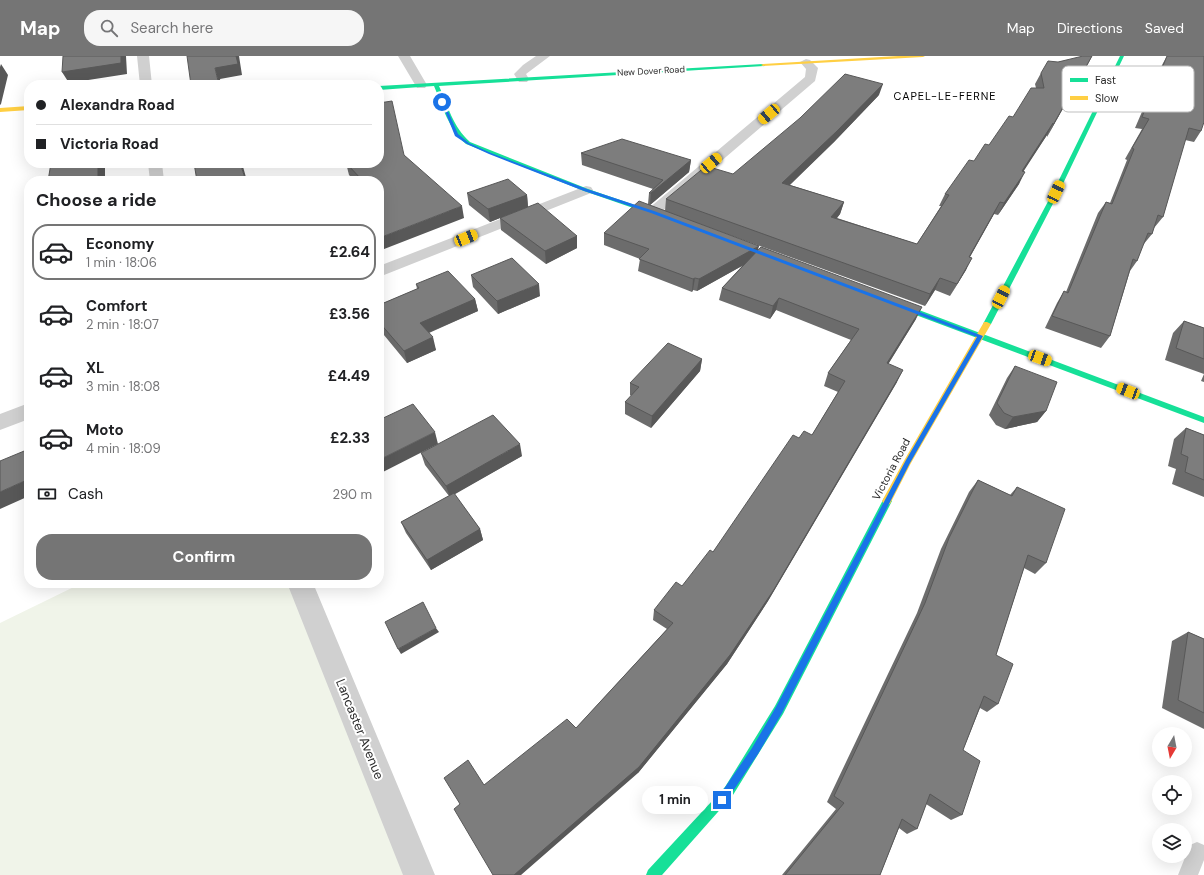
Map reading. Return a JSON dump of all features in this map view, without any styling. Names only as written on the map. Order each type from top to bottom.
[{"type":"street","points":[[143,56],[145,80]]},
{"type":"street","points":[[404,56],[421,85]]},
{"type":"street","points":[[523,79],[520,74],[522,70],[544,56]]},
{"type":"street","name":"New Dover Road","points":[[384,88],[850,58],[923,56]]},
{"type":"street","name":"Victoria Road","points":[[1117,66],[1122,56]]},
{"type":"street","points":[[652,212],[811,78],[812,68],[806,62]]},
{"type":"street","points":[[436,84],[444,110],[453,129],[461,139],[490,153],[586,190],[667,218]]},
{"type":"street","points":[[0,110],[24,108]]},
{"type":"street","name":"Victoria Road","points":[[653,875],[715,808],[755,751],[809,654],[908,461],[980,336],[1056,192],[1095,112]]},
{"type":"street","points":[[384,270],[586,190]]},
{"type":"street","points":[[884,300],[1204,420]]},
{"type":"street","points":[[0,422],[24,412]]},
{"type":"street","name":"Lancaster Avenue","points":[[302,588],[419,875]]},
{"type":"lane","points":[[1188,875],[1197,852]]},
{"type":"shaded area","points":[[72,588],[295,588],[413,875],[0,875],[0,623]]},
{"type":"building","points":[[63,56],[121,56],[121,63],[62,72]]},
{"type":"building","points":[[187,56],[236,56],[238,64],[215,68],[218,80],[190,80]]},
{"type":"building","points":[[1083,56],[1092,56],[1086,66],[1062,66],[1062,109],[1053,125],[1053,123],[1022,171],[1025,172],[1004,203],[1000,202],[969,257],[972,258],[957,284],[940,278],[930,294],[666,199],[706,166],[733,174],[800,118],[845,74],[883,84],[837,131],[782,183],[844,202],[831,217],[917,244],[949,195],[945,194],[969,160],[974,161],[985,144],[989,145],[1009,116],[1013,117],[1031,88],[1044,88],[1041,73],[1048,61],[1058,62]]},
{"type":"building","points":[[1167,56],[1204,56],[1204,122],[1201,131],[1189,128],[1163,217],[1158,215],[1152,234],[1148,233],[1137,261],[1133,259],[1110,336],[1052,316],[1064,291],[1068,293],[1106,202],[1112,204],[1134,149],[1132,148],[1149,119],[1142,117],[1144,112],[1194,112],[1194,66],[1163,66]]},
{"type":"building","points":[[392,101],[404,155],[462,206],[384,236],[384,176],[358,176],[351,168],[384,168],[384,102]]},
{"type":"building","points":[[622,139],[691,160],[651,193],[649,193],[663,180],[581,153]]},
{"type":"building","points":[[50,168],[98,168],[98,176],[49,176]]},
{"type":"building","points":[[195,168],[242,168],[244,176],[196,176]]},
{"type":"building","points":[[508,179],[527,195],[488,209],[467,193]]},
{"type":"building","points":[[639,201],[759,246],[699,279],[693,279],[639,259],[649,249],[604,233]]},
{"type":"building","points":[[538,203],[577,236],[545,251],[500,218]]},
{"type":"building","points":[[761,247],[922,307],[887,363],[903,370],[773,591],[730,655],[639,767],[514,875],[493,875],[454,809],[460,804],[444,778],[468,760],[484,785],[567,719],[576,728],[673,623],[654,610],[676,582],[682,586],[710,550],[713,552],[793,435],[799,438],[804,431],[812,435],[845,381],[828,373],[859,329],[779,298],[773,306],[722,288]]},
{"type":"building","points":[[512,258],[539,284],[497,301],[471,275]]},
{"type":"building","points":[[448,271],[475,299],[420,323],[433,337],[404,351],[384,328],[384,303],[419,288],[416,284]]},
{"type":"building","points":[[1184,321],[1204,328],[1204,359],[1176,348]]},
{"type":"building","points":[[668,343],[702,359],[652,416],[625,402],[639,387],[630,383]]},
{"type":"building","points":[[1015,366],[1057,382],[1046,411],[1013,417],[1004,413],[997,403]]},
{"type":"building","points":[[413,404],[435,432],[384,458],[384,418]]},
{"type":"building","points":[[493,415],[520,444],[446,486],[421,453]]},
{"type":"building","points":[[1186,428],[1204,435],[1204,480],[1185,472],[1188,457],[1181,454]]},
{"type":"building","points":[[24,451],[24,481],[0,492],[0,461]]},
{"type":"building","points":[[978,480],[1012,496],[1017,487],[1065,509],[1046,563],[1028,555],[996,655],[1013,664],[998,704],[984,696],[963,750],[980,761],[962,815],[930,794],[917,829],[902,819],[880,875],[785,875],[844,803],[834,796],[925,603],[949,538]]},
{"type":"building","points":[[454,493],[480,529],[427,560],[401,522]]},
{"type":"building","points":[[423,602],[436,628],[398,649],[385,622]]},
{"type":"building","points":[[1188,632],[1204,639],[1204,713],[1178,700]]},
{"type":"traffic: fast","points":[[1117,66],[1122,56]]},
{"type":"traffic: fast","points":[[384,88],[763,65]]},
{"type":"traffic: fast","points":[[436,84],[448,116],[461,137],[468,143],[586,190],[662,216]]},
{"type":"traffic: fast","points":[[987,324],[1056,192],[1095,112]]},
{"type":"traffic: fast","points":[[892,303],[1204,420]]},
{"type":"traffic: fast","points":[[653,875],[729,791],[779,710],[887,501]]},
{"type":"traffic: slow","points":[[763,65],[923,56]]},
{"type":"traffic: slow","points":[[0,110],[24,108]]},
{"type":"traffic: slow","points":[[887,501],[908,461],[987,324]]},
{"type":"district","name":"CAPEL-LE-FERNE","points":[[945,96]]},
{"type":"route","points":[[442,102],[444,110],[457,135],[468,143],[490,153],[586,190],[652,212],[980,336],[908,461],[779,710],[755,751],[722,800]]}]
